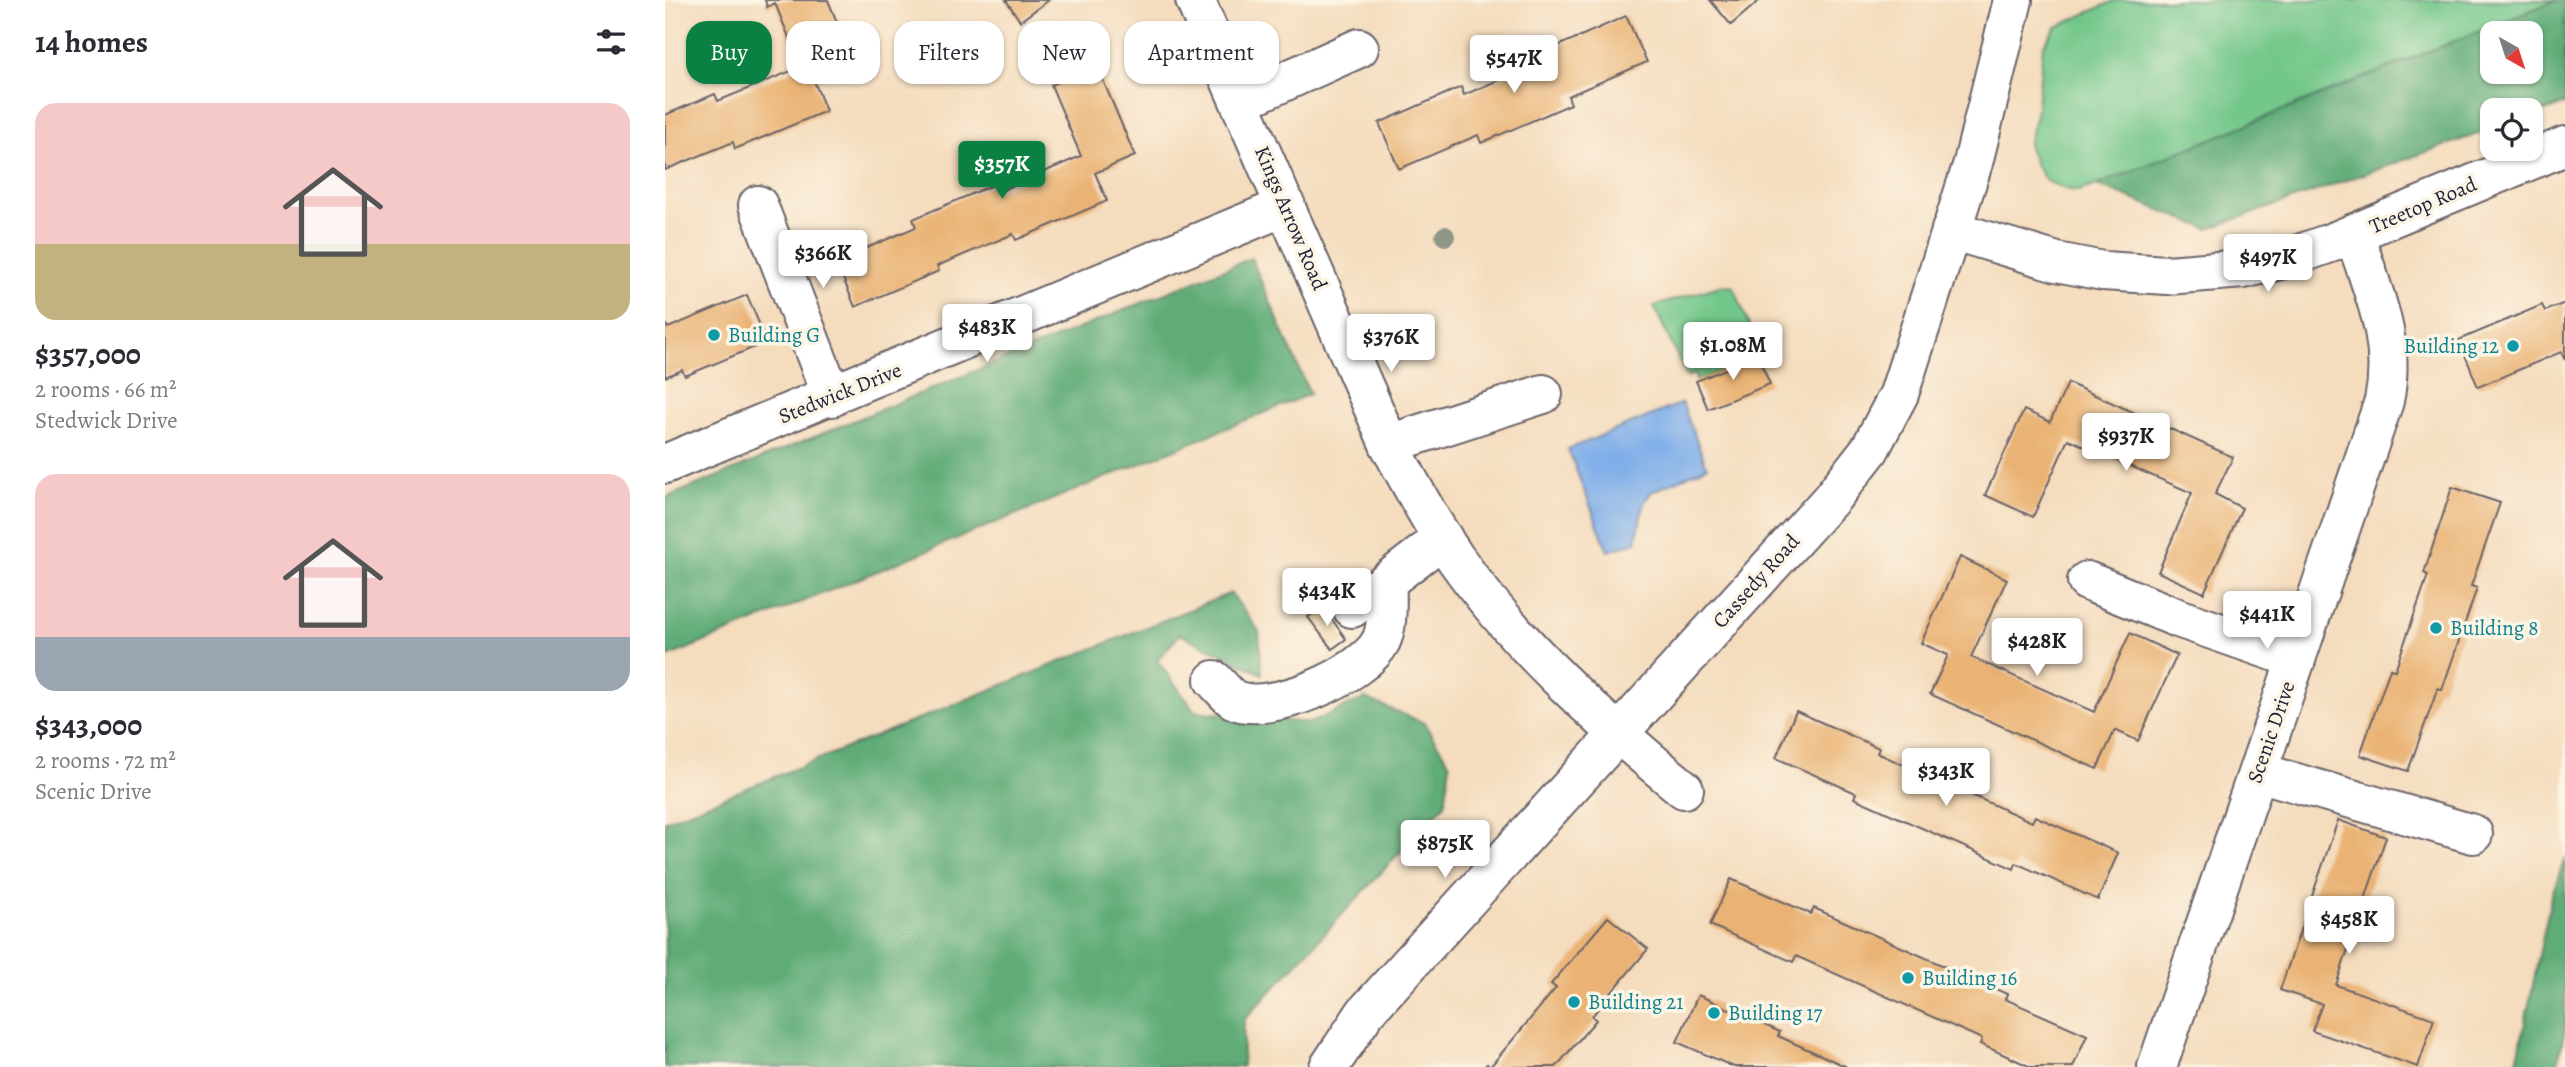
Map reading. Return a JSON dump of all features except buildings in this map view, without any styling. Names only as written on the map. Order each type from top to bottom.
[{"type":"street","name":"Kings Arrow Road","points":[[1195,0],[1389,444],[1416,495],[1458,561],[1545,663],[1617,733],[1684,789]]},
{"type":"street","name":"Cassedy Road","points":[[1329,1067],[1365,1013],[1832,499],[1861,462],[1899,394],[1973,163],[2013,0]]},
{"type":"street","points":[[1241,101],[1359,48]]},
{"type":"street","name":"Treetop Road","points":[[1951,230],[2084,268],[2167,275],[2222,271],[2268,264],[2307,252],[2565,146]]},
{"type":"street","points":[[758,205],[832,397]]},
{"type":"street","name":"Stedwick Drive","points":[[665,464],[832,397],[1286,206]]},
{"type":"street","name":"Scenic Drive","points":[[2157,1067],[2384,401],[2388,380],[2388,341],[2354,233]]},
{"type":"street","points":[[1389,444],[1543,394]]},
{"type":"street","points":[[1352,608],[1443,538]]},
{"type":"street","points":[[2087,581],[2178,618],[2296,659]]},
{"type":"street","points":[[1215,680],[1233,699],[1254,704],[1316,688],[1347,673],[1369,657],[1381,640],[1386,620],[1387,583]]},
{"type":"street","points":[[2258,772],[2473,834]]},
{"type":"green space","points":[[2116,0],[2557,0],[2505,21],[2480,21],[2480,31],[2078,191],[2046,181],[2036,166],[2028,144],[2036,115],[2043,46],[2056,27]]},
{"type":"green space","points":[[2557,0],[2565,0],[2565,104],[2543,112],[2543,98],[2480,98],[2480,133],[2208,229],[2097,185],[2480,31],[2480,84],[2543,84],[2543,21],[2505,21]]},
{"type":"green space","points":[[1251,258],[1310,394],[665,658],[665,498]]},
{"type":"green space","points":[[1723,285],[1734,287],[1749,325],[1746,347],[1758,356],[1696,381],[1695,373],[1687,377],[1654,306]]},
{"type":"green space","points":[[1231,593],[1259,631],[1262,674],[1180,634],[1157,660],[1195,711],[1310,723],[1365,698],[1424,723],[1450,764],[1445,804],[1244,1020],[1242,1067],[665,1067],[665,821]]},
{"type":"green space","points":[[2565,858],[2565,1029],[2557,1067],[2516,1067],[2551,897]]},
{"type":"water","points":[[1682,403],[1707,467],[1651,492],[1643,505],[1636,542],[1608,551],[1568,449]]},
{"type":"place","name":"Building G","points":[[714,335]]},
{"type":"place","name":"Building 12","points":[[2513,346]]},
{"type":"place","name":"Building 8","points":[[2436,628]]},
{"type":"place","name":"Building 16","points":[[1908,978]]},
{"type":"place","name":"Building 21","points":[[1574,1002]]},
{"type":"place","name":"Building 17","points":[[1714,1013]]}]
